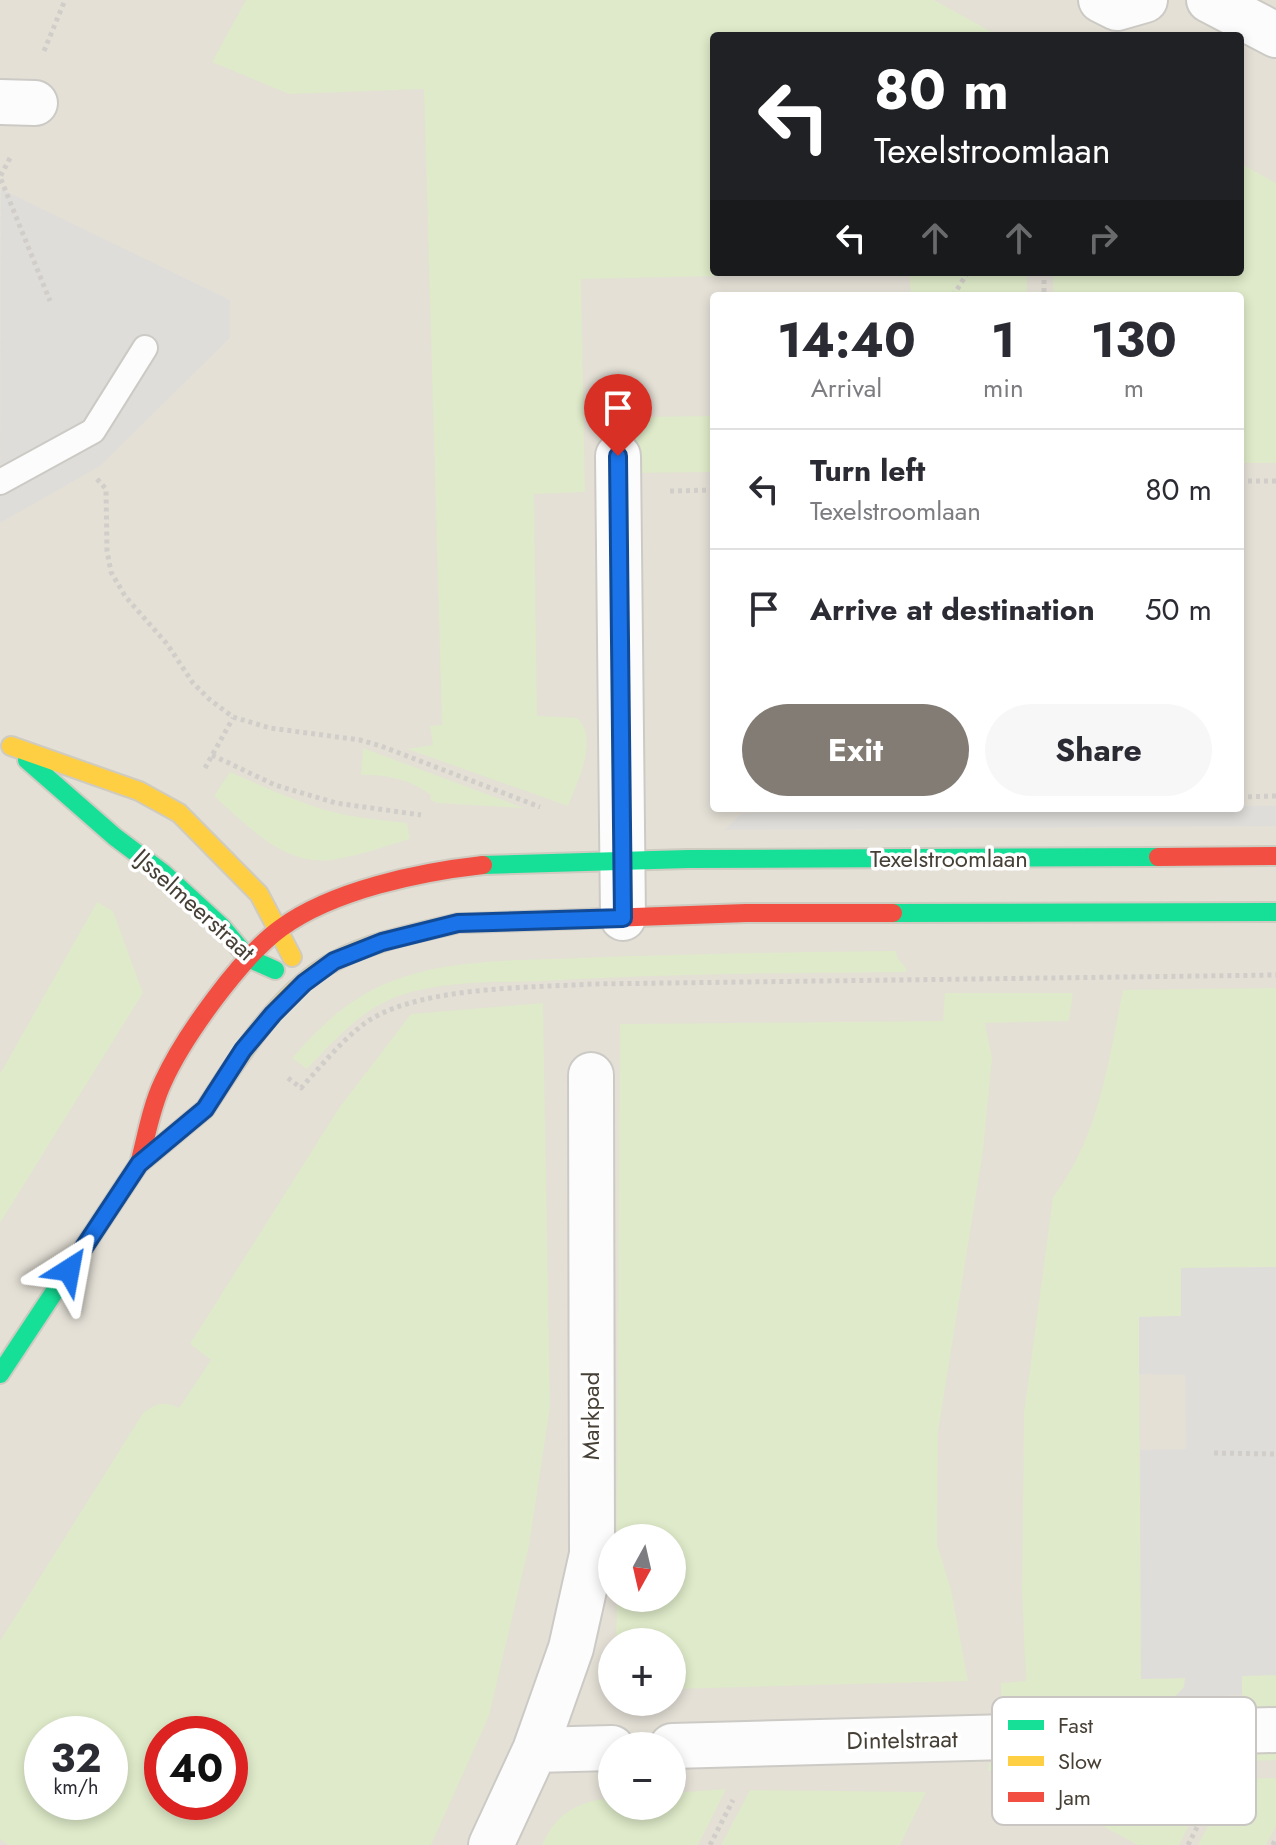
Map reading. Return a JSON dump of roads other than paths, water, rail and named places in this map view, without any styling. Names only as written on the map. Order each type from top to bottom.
[{"type":"street","points":[[1101,0],[1117,8],[1145,0]]},
{"type":"street","points":[[1222,3],[1276,35]]},
{"type":"street","points":[[618,456],[623,918]]},
{"type":"street","name":"IJsselmeerstraat","points":[[6,743],[139,791],[179,813],[259,894],[304,983]]},
{"type":"street","name":"IJsselmeerstraat","points":[[6,743],[115,837],[163,873],[222,927],[248,958],[304,983]]},
{"type":"street","name":"Texelstroomlaan","points":[[139,1164],[162,1083],[199,1022],[248,958],[279,929],[306,912],[374,886],[430,871],[494,864],[688,859],[1276,856]]},
{"type":"street","name":"Texelstroomlaan","points":[[0,1374],[139,1164],[205,1109],[243,1050],[304,983],[334,961],[382,942],[458,923],[746,913],[1276,912]]},
{"type":"street","name":"Markpad","points":[[491,1845],[535,1750],[571,1648],[592,1554],[591,1075]]},
{"type":"street","name":"Dintelstraat","points":[[1256,1731],[1276,1730]]},
{"type":"street","name":"Dintelstraat","points":[[686,1746],[992,1738]]},
{"type":"street","points":[[535,1750],[598,1748]]},
{"type":"lane","points":[[0,482],[93,431],[145,348]]}]
